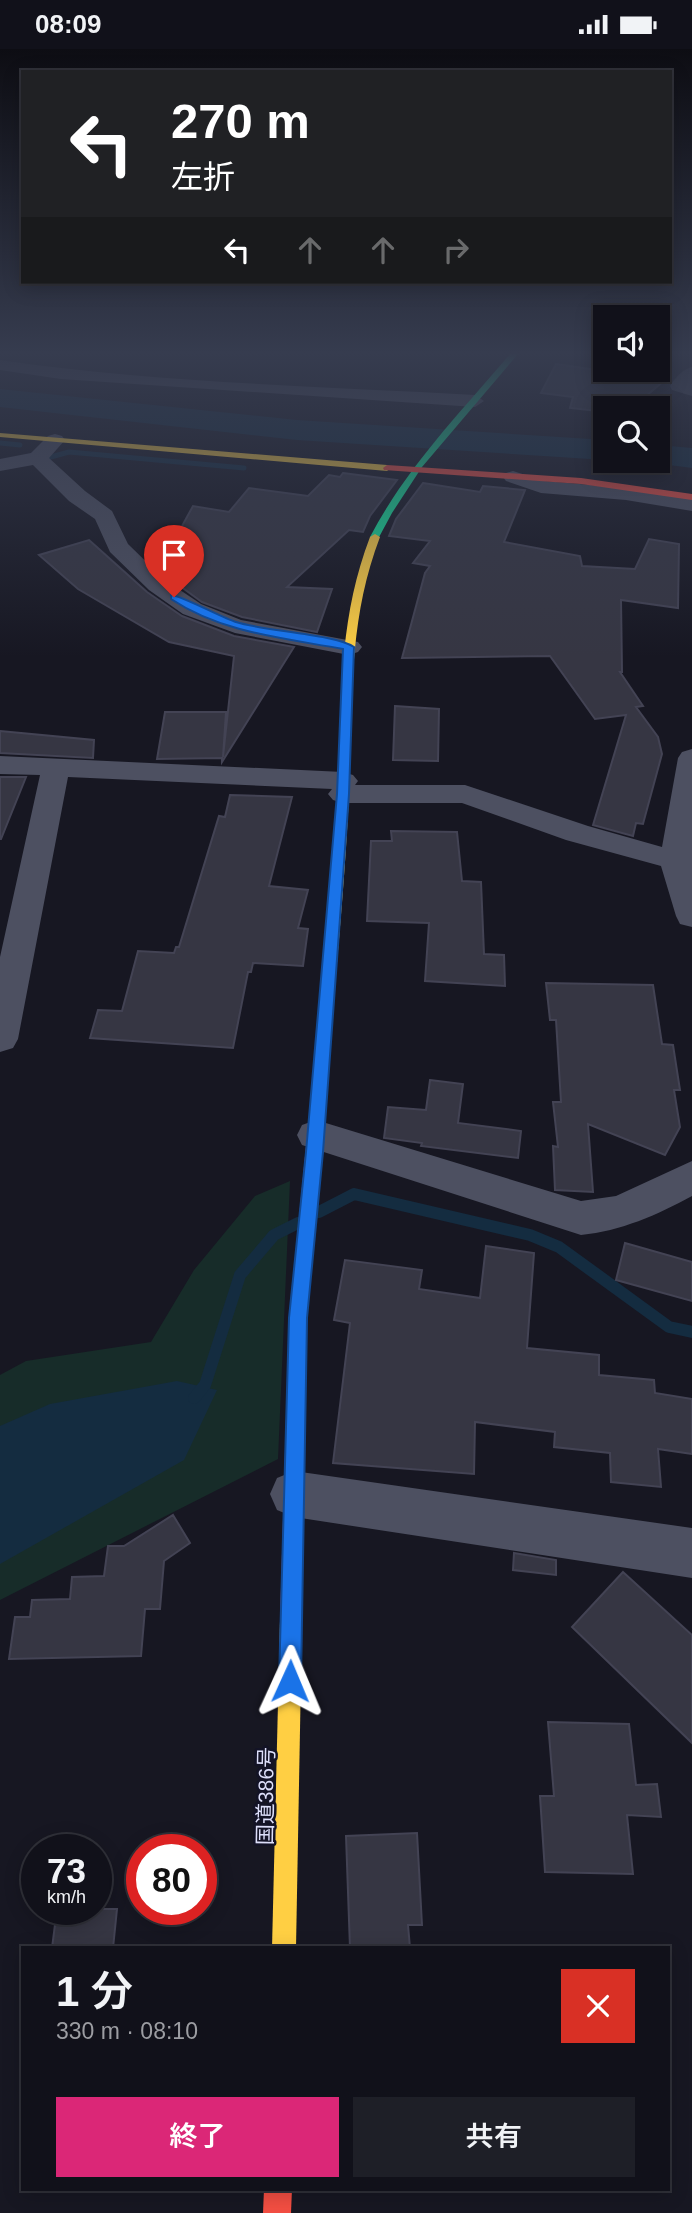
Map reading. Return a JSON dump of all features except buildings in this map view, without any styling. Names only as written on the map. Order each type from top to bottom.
[{"type":"main road","points":[[250,455],[581,481],[692,497]]},
{"type":"main road","name":"国道386号","points":[[284,1946],[298,1318],[315,1143],[343,788],[349,647],[363,563],[383,518],[430,455]]},
{"type":"main road","points":[[277,2213],[278,2191]]},
{"type":"street","points":[[0,465],[38,458],[41,455]]},
{"type":"street","points":[[38,458],[77,496],[104,516],[118,547],[157,585],[192,609],[235,626],[349,647]]},
{"type":"street","points":[[513,477],[541,487],[626,494],[692,505]]},
{"type":"street","points":[[692,758],[674,860],[692,916]]},
{"type":"street","points":[[0,765],[465,794],[577,833],[674,860]]},
{"type":"street","points":[[0,1039],[56,767]]},
{"type":"street","points":[[315,1143],[581,1218],[605,1217],[631,1209],[692,1177]]},
{"type":"street","points":[[294,1494],[692,1553]]},
{"type":"green space","points":[[290,1181],[278,1459],[0,1600],[0,1375],[26,1361],[151,1342],[194,1270],[255,1196]]},
{"type":"water","points":[[177,1381],[217,1390],[184,1460],[0,1564],[0,1426],[50,1404]]},
{"type":"waterway","points":[[47,458],[58,455]]},
{"type":"waterway","points":[[102,455],[244,468]]},
{"type":"waterway","points":[[670,456],[692,458]]},
{"type":"waterway","points":[[319,1212],[354,1194],[530,1235],[559,1247],[669,1327],[692,1332]]},
{"type":"waterway","points":[[194,1398],[205,1385],[240,1275],[274,1235],[298,1223]]},
{"type":"traffic: fast","points":[[375,537],[402,489],[427,455]]},
{"type":"traffic: slow","points":[[234,455],[387,468]]},
{"type":"traffic: slow","points":[[323,1045],[341,826],[350,631],[363,567],[375,537]]},
{"type":"traffic: slow","points":[[284,1946],[291,1621]]},
{"type":"traffic: jam","points":[[387,468],[581,481],[692,497]]},
{"type":"traffic: jam","points":[[291,1621],[298,1318],[323,1045]]},
{"type":"traffic: jam","points":[[277,2213],[278,2191]]},
{"type":"route","points":[[174,597],[192,609],[235,626],[349,647],[343,794],[298,1318],[290,1681]]}]
